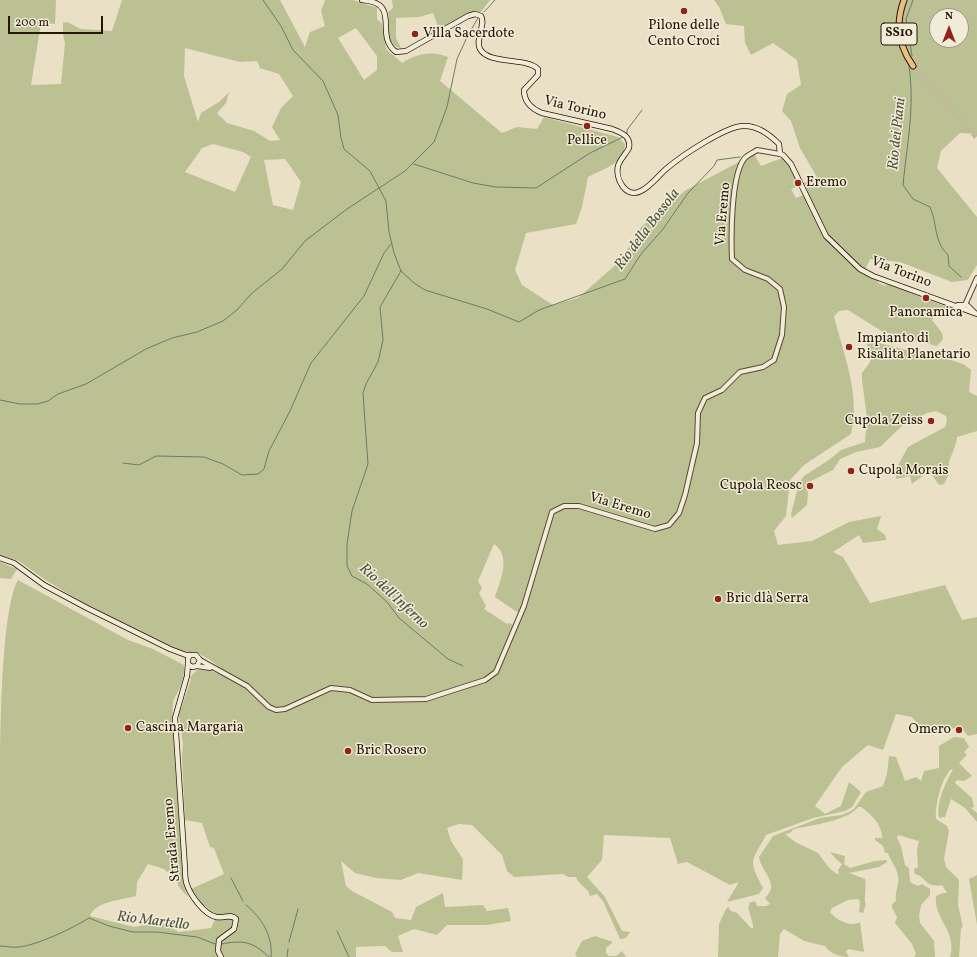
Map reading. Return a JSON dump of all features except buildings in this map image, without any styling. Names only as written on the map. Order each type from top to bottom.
[{"type":"main road","name":"Via Torino","points":[[362,0],[379,3],[384,10],[386,33],[389,45],[396,52],[406,51],[468,16],[480,15],[483,19],[479,45],[482,52],[490,56],[532,65],[538,69],[538,75],[524,90],[526,102],[533,109],[542,113],[612,129],[623,133],[628,138],[629,148],[618,165],[618,176],[622,185],[627,191],[633,193],[642,191],[675,162],[713,137],[732,128],[744,125],[754,127],[770,135],[779,144],[782,153],[791,164],[826,236],[860,269],[873,276],[966,308],[977,314]]},
{"type":"main road","name":"SS10","points":[[904,0],[899,19],[899,34],[903,50],[912,66]]},
{"type":"main road","points":[[0,558],[14,563],[44,585],[86,608],[170,649],[190,656],[196,655],[200,660],[196,667],[190,666],[170,649]]},
{"type":"main road","points":[[187,663],[190,656]]},
{"type":"main road","name":"Strada Eremo","points":[[187,663],[186,681],[175,718],[185,869],[187,885],[192,896],[203,908],[215,917],[230,916],[236,919],[236,926],[234,929],[219,940],[218,951],[222,957]]},
{"type":"main road","name":"Strada Eremo","points":[[186,681],[196,667]]},
{"type":"street","name":"Via Eremo","points":[[200,660],[247,686],[269,706],[276,710],[285,709],[331,688],[344,689],[369,699],[384,701],[426,699],[485,680],[496,672],[524,606],[552,512],[564,506],[579,506],[656,529],[669,525],[679,513],[685,495],[697,443],[698,413],[704,398],[722,390],[740,372],[763,367],[774,360],[782,335],[784,306],[780,289],[768,279],[745,270],[732,259],[731,240],[734,200],[739,170],[745,158],[757,150],[782,153]]},
{"type":"street","points":[[966,308],[970,292],[977,278]]},
{"type":"street","name":"Via Eremo","points":[[196,667],[218,671]]},
{"type":"green space","points":[[0,0],[56,0],[55,24],[41,23],[31,85],[61,84],[65,43],[63,23],[67,22],[81,29],[112,31],[122,0],[280,0],[305,47],[310,32],[325,26],[321,11],[325,0],[353,0],[377,8],[377,19],[382,24],[386,49],[402,63],[418,55],[430,53],[448,57],[440,81],[502,133],[517,127],[537,129],[544,117],[618,137],[625,144],[624,151],[612,165],[588,177],[582,207],[576,224],[526,233],[515,270],[522,285],[553,305],[578,298],[621,260],[641,227],[686,190],[754,154],[761,166],[782,158],[790,166],[798,186],[791,189],[796,198],[808,193],[804,183],[817,177],[800,148],[791,121],[782,111],[787,94],[801,85],[797,60],[773,43],[751,55],[745,43],[744,26],[726,24],[719,7],[714,0],[977,0],[977,134],[960,133],[941,151],[937,168],[977,217],[977,265],[968,280],[952,282],[900,262],[870,259],[863,274],[878,281],[878,283],[886,286],[887,283],[943,305],[954,311],[935,314],[932,320],[942,333],[943,339],[937,346],[917,341],[909,337],[883,332],[848,310],[839,311],[834,316],[850,374],[854,404],[854,419],[851,434],[804,465],[790,480],[786,516],[774,531],[778,545],[812,541],[849,522],[881,516],[877,529],[885,535],[886,540],[863,543],[859,535],[833,552],[843,557],[870,603],[945,585],[962,620],[977,617],[977,734],[968,736],[961,728],[922,730],[912,717],[896,714],[883,750],[868,745],[842,767],[815,806],[825,814],[841,806],[849,782],[861,792],[852,807],[845,811],[813,818],[766,835],[753,861],[753,866],[763,888],[759,894],[727,902],[739,882],[730,885],[687,862],[678,864],[670,838],[604,835],[602,860],[587,877],[605,897],[622,931],[630,932],[626,938],[620,939],[603,901],[597,894],[590,896],[576,877],[568,877],[563,874],[514,877],[507,871],[502,855],[472,825],[459,824],[447,828],[451,841],[463,859],[462,880],[418,873],[401,880],[376,878],[355,873],[341,861],[346,886],[352,891],[392,912],[395,918],[411,920],[416,907],[443,893],[445,907],[483,905],[487,911],[508,908],[511,921],[487,925],[447,925],[437,935],[414,929],[398,936],[403,952],[392,952],[385,946],[356,947],[356,957],[0,957],[0,775],[2,683],[8,620],[12,596],[18,580],[128,640],[153,649],[184,665],[182,683],[173,701],[172,718],[183,882],[188,897],[179,887],[176,879],[164,869],[148,864],[137,882],[136,896],[103,904],[93,911],[90,916],[134,927],[161,922],[179,932],[211,928],[217,915],[200,902],[191,889],[224,874],[214,848],[210,847],[202,823],[185,820],[182,757],[183,744],[179,715],[191,679],[190,677],[197,670],[207,669],[235,681],[213,662],[197,652],[184,653],[90,607],[44,579],[19,561],[0,555]],"holes":[[[356,28],[377,56],[377,70],[364,80],[338,38]],[[185,48],[240,62],[257,61],[260,68],[279,74],[293,96],[281,108],[272,127],[280,140],[270,141],[254,131],[227,123],[217,113],[226,103],[229,92],[219,102],[201,113],[198,122],[184,76]],[[213,144],[243,152],[251,157],[235,192],[185,172],[202,148]],[[285,159],[301,182],[293,210],[273,205],[264,160]],[[494,544],[499,549],[504,562],[502,576],[495,597],[517,612],[521,611],[517,627],[506,656],[503,654],[515,626],[509,623],[507,624],[484,609],[486,606],[479,593],[482,588],[478,581]]]},
{"type":"green space","points":[[392,0],[490,0],[481,12],[470,13],[439,29],[433,13],[419,17],[396,18],[396,38],[401,48],[392,43],[389,34],[388,12],[393,8]]},
{"type":"green space","points":[[871,341],[922,354],[938,356],[963,364],[971,370],[969,392],[977,396],[977,431],[957,437],[949,462],[949,473],[944,484],[939,485],[929,471],[912,484],[910,476],[896,479],[895,471],[908,447],[945,427],[947,421],[946,416],[936,411],[927,413],[903,425],[880,447],[856,452],[840,459],[833,470],[807,483],[807,505],[792,518],[791,514],[799,483],[804,476],[829,460],[841,450],[865,442],[867,418],[862,373],[870,362],[871,356],[867,345]]},
{"type":"green space","points":[[0,562],[17,569],[11,579],[0,578]]},
{"type":"green space","points":[[954,737],[964,738],[969,747],[964,752],[967,755],[959,763],[972,776],[964,781],[957,780],[955,783],[972,798],[974,807],[971,808],[977,813],[977,822],[965,808],[951,799],[945,817],[939,818],[938,812],[940,800],[944,787],[953,770],[951,769],[944,779],[939,792],[936,819],[947,826],[949,831],[944,859],[946,867],[959,880],[958,905],[963,927],[961,928],[959,957],[950,957],[952,948],[951,940],[936,904],[936,896],[947,893],[942,885],[936,886],[929,884],[922,877],[915,874],[914,869],[918,867],[917,849],[919,841],[898,835],[897,838],[901,846],[905,865],[909,868],[910,882],[918,886],[922,884],[930,889],[930,895],[921,905],[919,916],[920,923],[934,941],[935,957],[914,957],[916,954],[912,944],[895,923],[897,917],[892,908],[892,904],[896,901],[898,879],[896,870],[888,853],[885,853],[883,846],[875,840],[875,838],[882,838],[882,833],[876,820],[861,807],[858,807],[853,812],[838,819],[794,829],[790,833],[785,834],[795,842],[818,853],[829,868],[837,874],[839,874],[838,870],[842,864],[830,852],[845,856],[844,864],[850,868],[875,861],[887,860],[887,862],[879,867],[849,873],[865,879],[866,904],[863,913],[859,912],[860,902],[858,899],[848,900],[832,908],[830,912],[836,918],[848,924],[856,924],[860,922],[864,952],[848,949],[846,952],[849,957],[839,956],[827,949],[825,946],[804,941],[784,929],[780,934],[778,957],[718,957],[719,924],[726,909],[728,907],[731,911],[737,913],[751,928],[753,928],[748,907],[749,903],[755,901],[757,906],[766,906],[770,904],[765,898],[771,888],[771,883],[759,857],[773,836],[820,818],[841,815],[854,809],[866,792],[883,786],[887,774],[889,756],[896,757],[905,781],[916,777],[921,781],[924,771],[939,768],[939,746]]},
{"type":"green space","points":[[977,875],[977,925],[969,879]]},
{"type":"green space","points":[[595,936],[613,942],[606,948],[606,953],[609,956],[616,956],[622,951],[626,957],[577,957],[575,954],[582,941]]},
{"type":"waterway","name":"Rio della Bossola","points":[[263,0],[281,26],[293,50],[323,81],[338,115],[344,149],[370,171],[386,201],[389,232],[394,253],[401,271],[414,283],[425,290],[487,309],[519,322],[539,310],[625,279],[641,254],[663,229],[688,193],[714,166],[717,160],[740,157]]},
{"type":"waterway","points":[[484,12],[495,0]]},
{"type":"waterway","name":"Rio dei Piani","points":[[912,56],[906,19],[913,0]]},
{"type":"waterway","points":[[0,400],[20,404],[37,404],[48,401],[58,394],[86,384],[146,349],[172,338],[197,332],[223,321],[237,310],[251,294],[282,269],[305,241],[347,209],[405,171],[434,142],[447,107],[457,59],[478,18]]},
{"type":"waterway","name":"Rio dei Piani","points":[[909,66],[911,81],[911,111],[903,185],[913,199],[930,207],[940,244],[948,255],[949,266],[961,277]]},
{"type":"waterway","points":[[627,134],[627,130],[642,110]]},
{"type":"waterway","points":[[414,164],[473,183],[496,187],[536,188],[590,153],[623,137]]},
{"type":"waterway","points":[[123,463],[139,465],[156,456],[204,457],[223,464],[242,475],[258,474],[264,469],[269,451],[290,411],[311,363],[364,296],[384,253],[391,244]]},
{"type":"waterway","name":"Rio dell'Inferno","points":[[401,271],[380,307],[383,340],[378,362],[366,384],[363,393],[368,464],[352,511],[347,544],[347,566],[352,576],[367,584],[387,602],[399,618],[448,659],[463,666]]},
{"type":"waterway","points":[[231,878],[243,901]]},
{"type":"waterway","points":[[246,905],[257,916],[265,928],[270,942],[271,957]]},
{"type":"waterway","points":[[289,942],[298,909]]},
{"type":"waterway","name":"Rio Martello","points":[[0,946],[27,946],[65,931],[89,918],[109,926],[133,932],[157,932],[197,937],[215,944]]},
{"type":"waterway","points":[[337,931],[349,957]]},
{"type":"waterway","name":"Rio Martello","points":[[221,944],[235,942],[247,943],[269,957]]},
{"type":"waterway","points":[[287,957],[288,949]]},
{"type":"tunnel","points":[[913,66],[977,138]]},
{"type":"place","name":"Pilone delle Cento Croci","points":[[684,11]]},
{"type":"place","name":"Villa Sacerdote","points":[[415,34]]},
{"type":"place","name":"Pellice","points":[[587,126]]},
{"type":"place","name":"Eremo","points":[[798,183]]},
{"type":"place","name":"Panoramica","points":[[926,298]]},
{"type":"place","name":"Impianto di Risalita Planetario","points":[[849,347]]},
{"type":"place","name":"Cupola Zeiss","points":[[931,421]]},
{"type":"place","name":"Cupola Morais","points":[[851,471]]},
{"type":"place","name":"Cupola Reosc","points":[[810,486]]},
{"type":"place","name":"Bric dlà Serra","points":[[718,599]]},
{"type":"place","name":"Cascina Margaria","points":[[128,728]]},
{"type":"place","name":"Omero","points":[[959,730]]},
{"type":"place","name":"Bric Rosero","points":[[348,751]]}]
